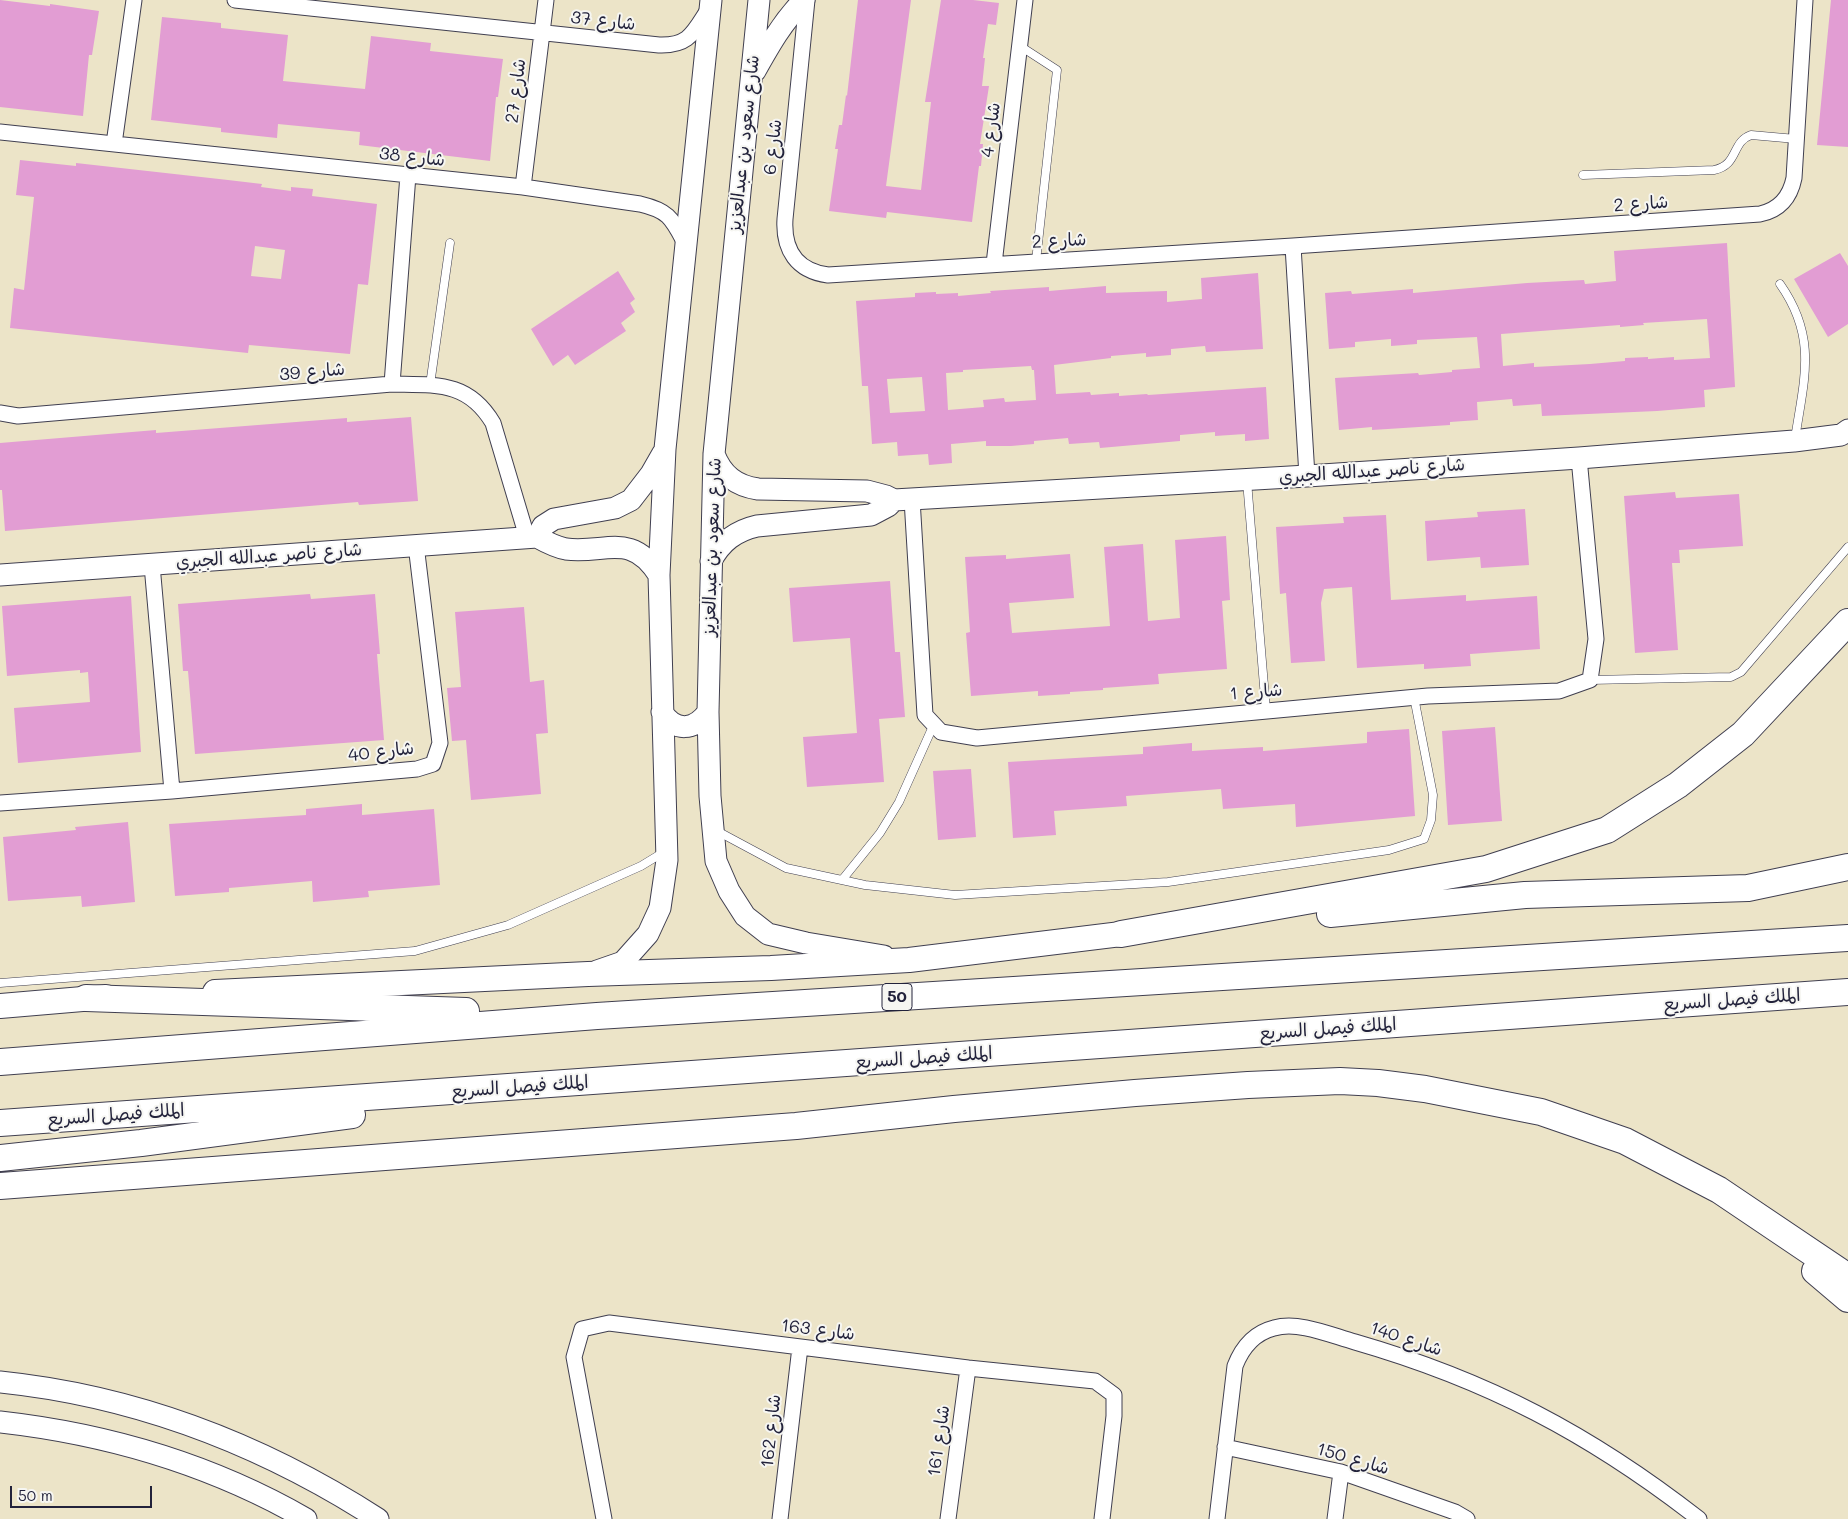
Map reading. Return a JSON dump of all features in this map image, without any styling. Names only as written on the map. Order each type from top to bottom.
[{"type":"highway","points":[[1120,934],[1486,869],[1606,830],[1678,785],[1742,734],[1848,622]]},
{"type":"highway","points":[[1120,934],[1526,895],[1748,888],[1836,870]]},
{"type":"highway","name":"50","points":[[0,1062],[597,1016],[1848,938]]},
{"type":"highway","name":"الملك فيصل السريع","points":[[0,1124],[1848,992]]},
{"type":"highway","points":[[86,998],[597,1016]]},
{"type":"highway","points":[[0,1186],[796,1126],[954,1109],[1135,1093],[1340,1081],[1378,1083],[1425,1089],[1542,1112],[1625,1142],[1719,1190],[1848,1277]]},
{"type":"highway","points":[[0,1158],[141,1143],[389,1110],[472,1090]]},
{"type":"highway","points":[[1719,1190],[1848,1299]]},
{"type":"main road","points":[[0,1006],[86,998],[588,974],[771,968],[909,960],[1120,934]]},
{"type":"street","points":[[114,144],[134,0]]},
{"type":"street","name":"شارع 37","points":[[235,0],[673,46],[684,42],[694,31],[711,4]]},
{"type":"street","name":"شارع 27","points":[[523,187],[546,0]]},
{"type":"street","name":"شارع سعود بن عبدالعزيز","points":[[759,0],[714,454],[710,561],[708,712],[710,796],[716,861],[729,892],[745,916],[768,934],[806,944],[909,960]]},
{"type":"street","points":[[751,78],[781,27],[792,12],[805,0]]},
{"type":"street","name":"شارع 6","points":[[805,0],[785,219],[785,237],[791,254],[797,260],[811,271],[828,275]]},
{"type":"street","name":"شارع 4","points":[[994,264],[1026,0]]},
{"type":"street","name":"شارع 2","points":[[828,275],[1760,214],[1776,208],[1789,195],[1794,178],[1805,0]]},
{"type":"street","points":[[588,974],[623,962],[648,934],[660,908],[666,851],[659,575],[665,449],[711,4]]},
{"type":"street","name":"شارع 38","points":[[0,134],[114,144],[523,187],[640,204],[655,207],[666,214],[686,245]]},
{"type":"street","points":[[392,384],[408,175]]},
{"type":"street","points":[[1293,246],[1307,476]]},
{"type":"street","name":"شارع 39","points":[[0,413],[18,416],[392,384],[450,387],[467,394],[486,412],[498,435],[532,537]]},
{"type":"street","name":"شارع ناصر عبدالله الجبري","points":[[714,454],[718,465],[726,475],[746,487],[758,489],[867,491],[903,499],[1580,458],[1794,441],[1841,435],[1848,430]]},
{"type":"street","points":[[532,537],[543,526],[554,519],[615,508],[631,500],[652,474],[665,449]]},
{"type":"street","points":[[1580,458],[1596,639],[1590,680]]},
{"type":"street","points":[[710,561],[716,550],[725,541],[745,528],[871,515],[903,499],[925,715],[934,724]]},
{"type":"street","name":"شارع ناصر عبدالله الجبري","points":[[0,575],[532,537],[567,549],[628,548],[646,557],[659,575]]},
{"type":"street","name":"شارع 40","points":[[0,803],[172,791],[416,769],[434,764],[440,743],[416,545]]},
{"type":"street","points":[[152,565],[172,791]]},
{"type":"street","name":"شارع 1","points":[[934,724],[941,732],[977,738],[1414,697],[1559,691],[1590,680]]},
{"type":"street","points":[[662,712],[673,724],[681,726],[697,724],[708,712]]},
{"type":"street","name":"شارع 163","points":[[604,1519],[574,1357],[582,1329],[609,1323],[968,1368],[1096,1381],[1114,1395],[1114,1416],[1102,1519]]},
{"type":"street","name":"شارع 140","points":[[1217,1519],[1233,1377],[1239,1356],[1250,1342],[1263,1332],[1273,1328],[1296,1326],[1392,1352],[1442,1370],[1515,1401],[1622,1462],[1699,1519]]},
{"type":"street","name":"شارع 162","points":[[780,1519],[800,1347]]},
{"type":"street","name":"شارع 161","points":[[948,1519],[968,1368]]},
{"type":"street","points":[[0,1382],[57,1389],[95,1397],[160,1414],[205,1430],[280,1463],[378,1519]]},
{"type":"street","points":[[0,1422],[67,1432],[120,1443],[158,1454],[230,1482],[306,1519]]},
{"type":"street","name":"شارع 150","points":[[1225,1447],[1341,1472],[1455,1512],[1467,1519]]},
{"type":"street","points":[[1335,1519],[1341,1472]]},
{"type":"lane","points":[[1020,46],[1057,70],[1036,260]]},
{"type":"lane","points":[[1583,175],[1721,169],[1732,160],[1740,142],[1745,137],[1751,135],[1796,139]]},
{"type":"lane","points":[[430,385],[450,244]]},
{"type":"lane","points":[[1780,284],[1793,304],[1802,325],[1806,356],[1806,371],[1794,441]]},
{"type":"lane","points":[[1247,479],[1266,710]]},
{"type":"lane","points":[[1590,680],[1731,677],[1741,672],[1848,547]]},
{"type":"lane","points":[[713,830],[786,868],[865,885],[955,895],[1168,882],[1390,850],[1424,839],[1431,820],[1433,795],[1414,697]]},
{"type":"lane","points":[[842,880],[880,833],[899,802],[934,724]]},
{"type":"lane","points":[[0,983],[415,951],[508,925],[641,866],[666,851]]},
{"type":"building","points":[[0,0],[50,6],[50,4],[99,11],[92,55],[89,55],[83,116],[0,107]]},
{"type":"building","points":[[858,0],[911,0],[886,186],[921,190],[931,102],[925,102],[941,0],[973,0],[999,3],[996,25],[988,24],[983,58],[985,58],[982,86],[989,86],[980,144],[983,144],[981,166],[979,166],[972,222],[887,212],[886,218],[829,211],[838,149],[835,149],[839,125],[842,125],[847,96]]},
{"type":"building","points":[[1831,0],[1848,0],[1848,147],[1817,145]]},
{"type":"building","points":[[162,17],[221,23],[221,28],[288,35],[283,81],[365,89],[371,36],[431,43],[430,51],[503,59],[498,97],[496,97],[490,161],[359,145],[360,132],[278,124],[277,138],[221,132],[221,128],[151,120]]},
{"type":"building","points":[[20,160],[76,166],[76,163],[228,180],[262,184],[261,187],[291,191],[291,187],[313,189],[312,196],[377,204],[368,285],[358,284],[350,354],[249,345],[248,353],[10,328],[14,288],[24,290],[34,197],[16,195]],"holes":[[[255,246],[285,250],[281,279],[251,276]]]},
{"type":"building","points":[[1727,243],[1735,387],[1704,390],[1705,407],[1542,416],[1541,404],[1513,406],[1512,399],[1477,402],[1478,420],[1450,422],[1450,425],[1372,430],[1372,427],[1339,430],[1335,378],[1418,373],[1419,375],[1480,368],[1477,337],[1417,340],[1417,344],[1391,346],[1391,339],[1355,342],[1355,347],[1329,349],[1325,293],[1351,291],[1352,294],[1413,289],[1413,293],[1527,283],[1584,280],[1585,284],[1616,281],[1614,251]],"holes":[[[1707,319],[1710,358],[1674,360],[1674,357],[1648,359],[1648,357],[1625,358],[1625,361],[1590,364],[1534,367],[1534,363],[1503,366],[1501,334],[1620,325],[1620,327],[1644,325],[1643,323]]]},
{"type":"building","points":[[1840,253],[1848,266],[1848,324],[1828,337],[1794,279]]},
{"type":"building","points":[[618,271],[635,299],[630,303],[635,312],[621,323],[626,331],[575,365],[568,355],[553,366],[531,329]]},
{"type":"building","points":[[1258,273],[1263,349],[1206,352],[1205,346],[1171,349],[1171,355],[1146,357],[1146,353],[1111,356],[1111,358],[1054,365],[1056,394],[1090,392],[1091,395],[1119,393],[1119,396],[1266,387],[1269,439],[1245,441],[1245,434],[1215,436],[1215,432],[1180,435],[1180,441],[1100,448],[1099,442],[1069,444],[1068,438],[1034,441],[1034,444],[1011,446],[986,446],[986,441],[951,444],[952,463],[929,465],[928,454],[898,456],[897,442],[872,444],[868,386],[862,386],[856,301],[915,297],[915,293],[958,293],[958,296],[991,293],[990,291],[1049,287],[1049,291],[1106,286],[1106,293],[1167,291],[1167,302],[1202,299],[1201,278]],"holes":[[[1031,366],[1032,370],[1034,370],[1036,400],[1005,402],[1004,398],[983,400],[984,407],[948,410],[946,373],[963,372],[963,370]],[[922,377],[925,411],[890,413],[887,379]]]},
{"type":"building","points":[[411,417],[418,501],[359,505],[358,502],[5,531],[2,490],[0,490],[0,443],[156,430],[156,433],[347,418],[347,422]]},
{"type":"building","points":[[1675,492],[1676,498],[1739,494],[1743,546],[1679,550],[1680,563],[1672,563],[1678,650],[1635,653],[1624,496]]},
{"type":"building","points":[[1525,509],[1529,565],[1481,568],[1480,557],[1427,561],[1425,521],[1478,517],[1477,512]]},
{"type":"building","points":[[1386,515],[1391,600],[1466,595],[1466,601],[1537,596],[1540,649],[1470,654],[1471,666],[1424,669],[1424,664],[1357,668],[1352,587],[1324,589],[1321,603],[1325,661],[1291,663],[1286,593],[1280,594],[1276,527],[1344,523],[1343,517]]},
{"type":"building","points":[[1226,536],[1230,600],[1222,601],[1227,669],[1158,674],[1159,684],[1103,688],[1103,690],[1070,692],[1070,694],[1038,696],[1038,691],[971,696],[966,633],[970,632],[965,557],[1006,555],[1006,559],[1070,554],[1074,598],[1009,603],[1012,633],[1110,626],[1104,547],[1143,544],[1148,621],[1180,618],[1175,540]]},
{"type":"building","points":[[890,581],[895,652],[900,652],[905,717],[879,719],[884,782],[807,787],[803,737],[857,733],[850,638],[793,642],[789,588]]},
{"type":"building","points":[[310,594],[311,599],[375,594],[380,654],[377,654],[384,740],[195,754],[188,671],[183,671],[178,604]]},
{"type":"building","points":[[131,596],[141,752],[18,763],[14,708],[90,702],[88,672],[80,673],[80,670],[7,676],[2,606]]},
{"type":"building","points":[[524,607],[530,682],[544,680],[548,733],[536,734],[541,794],[471,800],[466,740],[452,741],[447,688],[461,687],[455,612]]},
{"type":"building","points":[[1495,727],[1502,821],[1448,825],[1442,731]]},
{"type":"building","points":[[1409,729],[1415,816],[1296,827],[1295,804],[1223,809],[1221,789],[1126,796],[1127,806],[1054,811],[1056,835],[1013,838],[1008,762],[1143,754],[1143,747],[1192,743],[1192,751],[1263,747],[1263,751],[1367,743],[1367,732]]},
{"type":"building","points":[[971,769],[976,837],[938,840],[933,771]]},
{"type":"building","points":[[362,804],[362,815],[434,809],[440,885],[368,891],[369,897],[313,902],[312,881],[229,888],[229,892],[175,896],[169,824],[306,815],[306,809]]},
{"type":"building","points":[[128,822],[135,902],[82,907],[81,896],[8,901],[3,837],[76,830],[75,827]]}]
